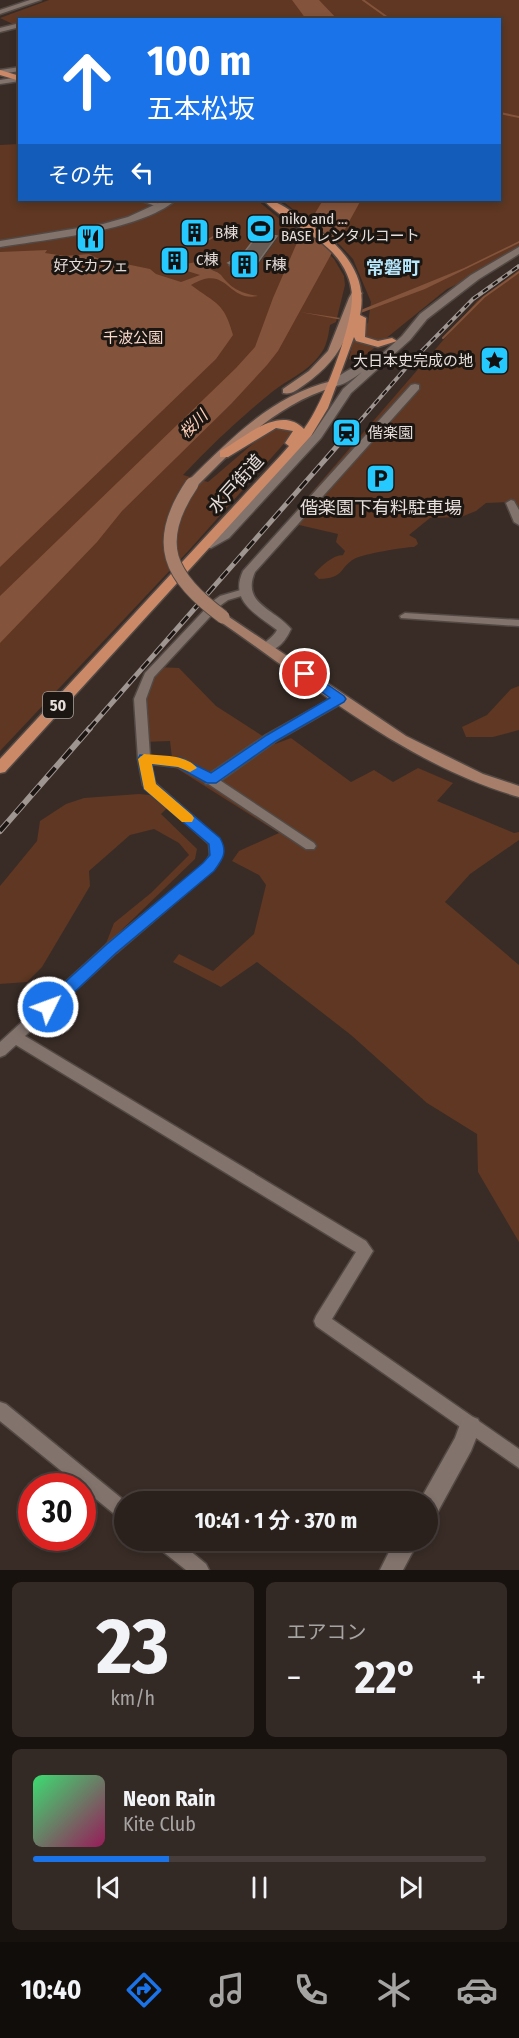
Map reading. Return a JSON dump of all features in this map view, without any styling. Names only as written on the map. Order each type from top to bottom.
[{"type":"main road","points":[[1,72],[18,79]]},
{"type":"main road","points":[[269,201],[324,240],[342,258],[350,271],[363,310],[358,329],[360,339],[378,344],[392,341]]},
{"type":"main road","points":[[254,424],[264,410],[317,371],[330,356],[341,336],[350,304],[357,297]]},
{"type":"main road","name":"水戸街道","points":[[0,768],[207,545],[286,457],[318,417],[332,384],[357,297]]},
{"type":"main road","points":[[332,384],[289,398],[254,424],[192,484],[174,512],[170,552],[187,587],[207,606],[381,728],[428,755],[477,778],[519,792]]},
{"type":"main road","points":[[224,454],[238,448],[264,428],[282,423],[299,431],[287,448],[286,457]]},
{"type":"street","points":[[0,12],[36,0]]},
{"type":"street","points":[[0,30],[18,26]]},
{"type":"street","points":[[1,72],[18,69]]},
{"type":"street","points":[[0,82],[18,79]]},
{"type":"street","points":[[146,201],[158,205]]},
{"type":"street","points":[[0,244],[104,227],[130,219],[168,201]]},
{"type":"street","points":[[332,384],[343,380],[475,277],[519,250]]},
{"type":"street","points":[[207,545],[225,535],[243,518],[317,436],[347,391],[406,338],[424,316]]},
{"type":"street","points":[[340,359],[355,364],[369,360]]},
{"type":"street","points":[[268,647],[280,638],[284,629],[255,609],[248,601],[244,592],[244,582],[249,571],[416,387]]},
{"type":"street","points":[[511,502],[519,522]]},
{"type":"street","points":[[0,1051],[111,949],[217,857],[218,849],[215,842],[149,786],[144,759],[140,699],[148,676],[217,603],[224,598],[244,592]]},
{"type":"street","points":[[405,616],[519,623]]},
{"type":"street","points":[[212,780],[272,738],[339,699]]},
{"type":"street","points":[[144,759],[181,763],[212,780],[310,846]]},
{"type":"street","points":[[15,1037],[360,1246],[365,1251],[322,1321],[519,1459]]},
{"type":"street","points":[[0,1410],[114,1503]]},
{"type":"street","points":[[437,1491],[464,1444],[470,1425]]},
{"type":"street","points":[[176,1551],[200,1570]]},
{"type":"street","points":[[392,1570],[402,1551]]},
{"type":"green space","points":[[49,0],[519,0],[519,255],[447,289],[358,361],[349,359],[355,332],[368,323],[371,302],[353,259],[340,245],[282,201],[501,201],[501,18],[18,18],[18,27],[0,18]]},
{"type":"green space","name":"千波公園","points":[[18,144],[18,201],[144,201],[159,209],[177,201],[258,201],[281,220],[313,238],[334,259],[344,276],[345,285],[336,322],[330,325],[328,337],[319,356],[297,376],[278,387],[249,412],[183,475],[208,482],[269,430],[287,429],[291,433],[289,438],[191,548],[0,751],[0,145]]},
{"type":"green space","name":"偕楽園","points":[[519,270],[519,517],[512,502],[486,503],[476,511],[461,517],[430,518],[409,535],[416,539],[418,544],[414,547],[359,557],[337,575],[319,579],[314,574],[324,564],[343,555],[345,551],[336,542],[338,534],[286,522],[477,301]]},
{"type":"green space","points":[[157,667],[179,668],[216,706],[275,744],[291,738],[351,782],[374,770],[393,782],[418,768],[453,783],[437,801],[514,833],[519,832],[519,840],[470,874],[445,902],[519,965],[519,1242],[478,1172],[477,1134],[427,1103],[351,1035],[257,962],[221,987],[173,962],[179,954],[213,971],[254,934],[266,885],[259,875],[232,861],[239,851],[279,833],[173,766],[170,741],[143,742],[140,699]]},
{"type":"green space","points":[[519,686],[519,730],[493,737],[466,737],[462,727],[487,715],[511,689]]},
{"type":"green space","points":[[150,795],[167,808],[161,814],[197,849],[195,859],[105,946],[114,923],[151,893],[189,855],[179,843],[154,829],[130,835],[89,871],[90,886],[42,967],[27,982],[0,984],[0,886],[37,841],[40,821],[66,804],[84,798]]},
{"type":"water","points":[[292,0],[319,0],[336,18],[305,18]]},
{"type":"water","name":"桜川","points":[[322,201],[360,201],[278,351],[267,365],[231,404],[122,511],[97,542],[0,643],[0,596],[255,347],[296,245]]},
{"type":"water","points":[[519,241],[425,289],[342,320],[300,312],[341,318],[464,268]]},
{"type":"water","points":[[47,250],[45,253],[65,256],[89,254],[97,258],[150,269],[156,274],[181,282],[200,275],[187,271],[186,264],[196,262],[206,264],[237,290],[258,296],[239,294],[220,280],[213,278],[203,279],[191,285],[218,305],[230,324],[233,335],[216,359],[0,567],[0,252]]},
{"type":"building","points":[[259,233],[277,236],[256,265],[247,271],[228,263],[243,254]]},
{"type":"waterway","points":[[363,0],[388,18]]},
{"type":"waterway","points":[[501,113],[519,117]]},
{"type":"waterway","points":[[203,243],[213,237]]},
{"type":"waterway","points":[[443,338],[484,297],[519,272]]},
{"type":"railway","points":[[351,431],[412,361],[473,299],[519,266]]},
{"type":"railway","points":[[89,729],[352,429]]},
{"type":"railway","points":[[0,831],[90,728]]},
{"type":"slow traffic","points":[[187,818],[149,786],[144,759],[181,763],[190,768]]},
{"type":"place","name":"niko and ... BASE レンタルコート","points":[[260,228]]},
{"type":"place","name":"B棟","points":[[194,233]]},
{"type":"place","name":"好文カフェ","points":[[91,239]]},
{"type":"place","name":"C棟","points":[[175,260]]},
{"type":"place","name":"F棟","points":[[244,265]]},
{"type":"place","name":"大日本史完成の地","points":[[494,361]]},
{"type":"place","name":"偕楽園","points":[[347,433]]},
{"type":"place","name":"偕楽園下有料駐車場","points":[[381,479]]},
{"type":"district","name":"常磐町","points":[[393,268]]},
{"type":"route","points":[[48,1007],[217,857],[218,849],[215,842],[149,786],[144,759],[181,763],[212,780],[272,738],[339,699],[305,674]]}]
